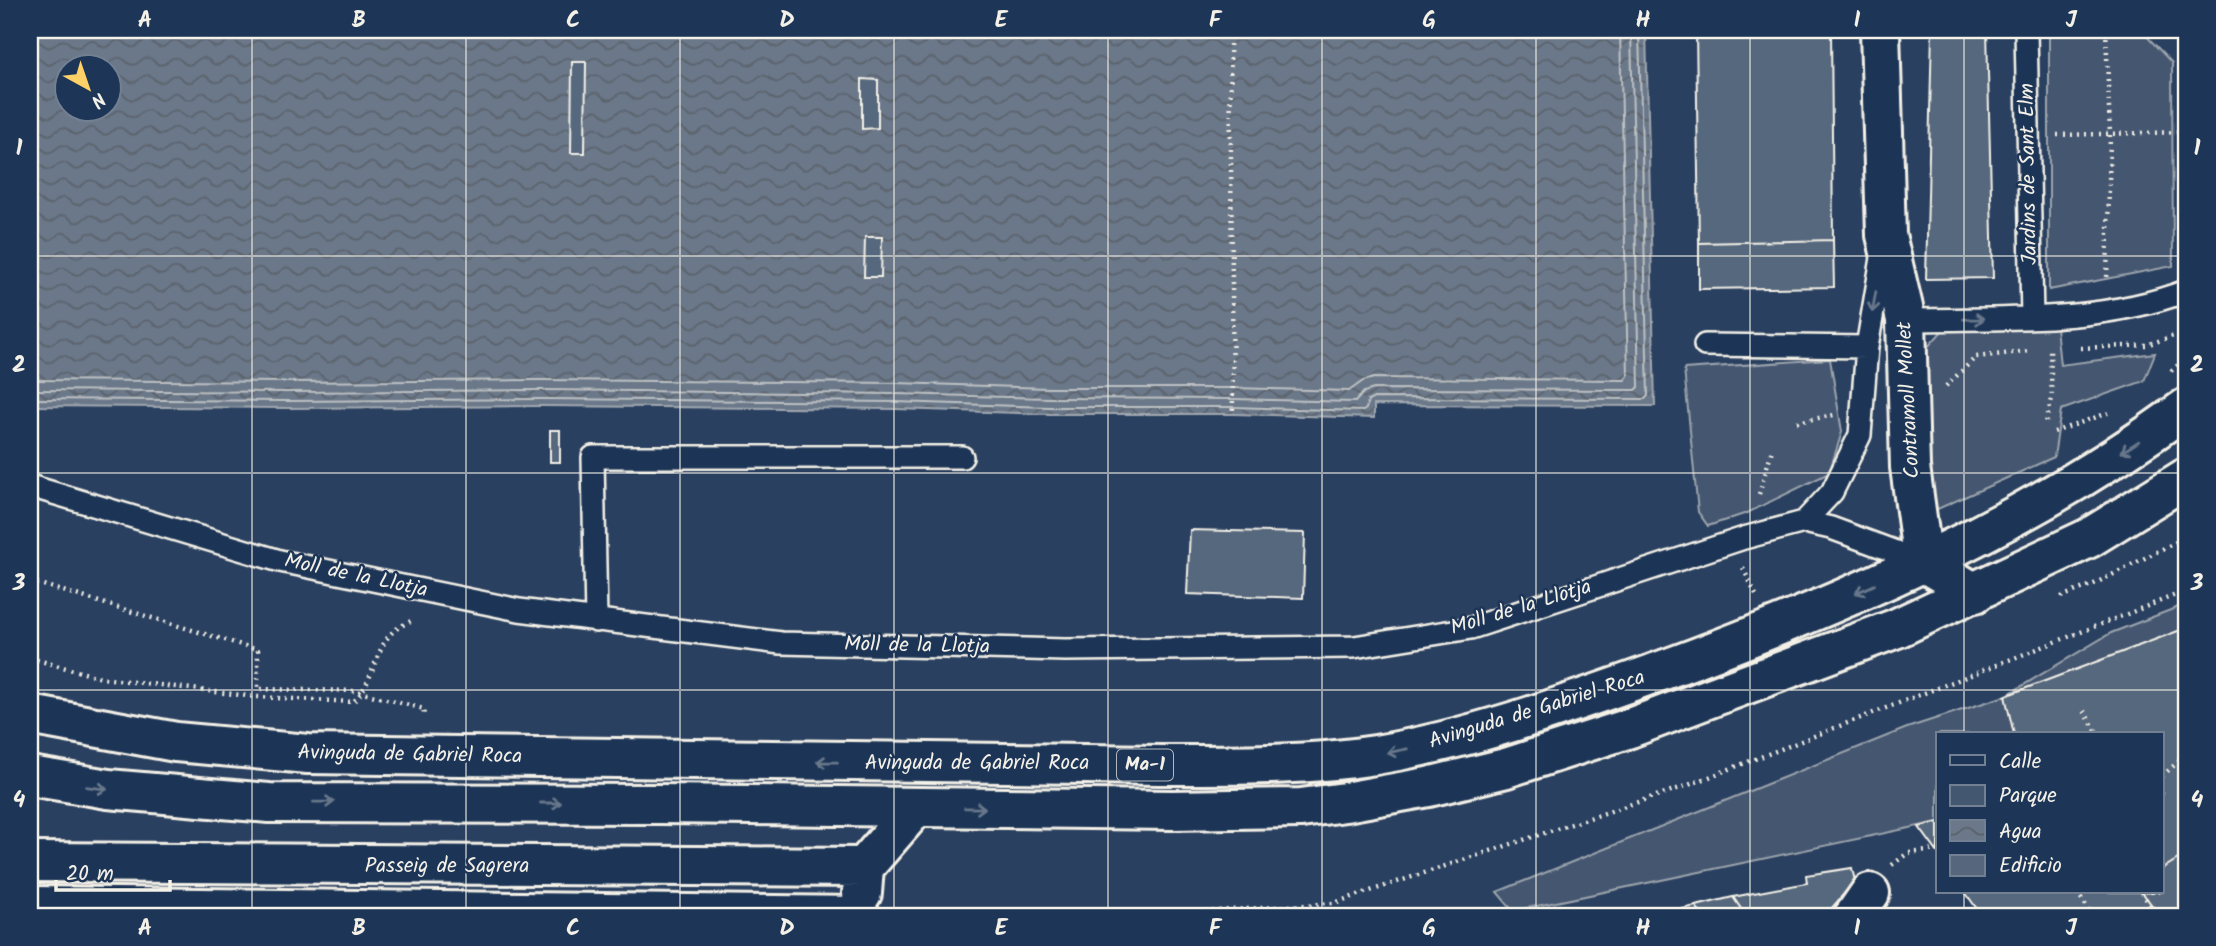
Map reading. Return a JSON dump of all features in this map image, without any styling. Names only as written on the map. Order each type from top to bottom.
[{"type":"main road","name":"Contramoll Mollet","points":[[1880,30],[1886,235],[1906,320],[1910,467],[1923,562]]},
{"type":"main road","name":"Avinguda de Gabriel Roca","points":[[30,715],[135,736],[307,754],[1161,765],[1291,765],[1335,761],[1429,744],[1544,712],[1785,625],[1923,562],[2052,495],[2124,451],[2186,408]]},
{"type":"main road","name":"Avinguda de Gabriel Roca","points":[[30,776],[108,789],[269,803],[1269,809],[1345,802],[1418,790],[1506,768],[1630,728],[1897,628],[2089,538],[2186,478]]},
{"type":"main road","points":[[1923,562],[1975,593]]},
{"type":"main road","points":[[860,916],[864,867],[916,807]]},
{"type":"main road","name":"Passeig de Sagrera","points":[[30,862],[864,867]]},
{"type":"main road","name":"Passeig de Sagrera","points":[[30,906],[860,916]]},
{"type":"lane","name":"Jardins de Sant Elm","points":[[2026,30],[2032,317]]},
{"type":"lane","points":[[1804,522],[1832,492],[1860,435],[1867,347],[1886,235]]},
{"type":"lane","points":[[1906,320],[2032,317],[2106,310],[2143,306],[2186,291]]},
{"type":"lane","points":[[1705,345],[1867,347]]},
{"type":"lane","points":[[596,621],[593,457],[962,457]]},
{"type":"lane","name":"Moll de la Llotja","points":[[30,486],[280,562],[520,610],[781,643],[1065,650],[1354,648],[1471,628],[1744,538],[1804,522],[1830,528],[1923,562]]},
{"type":"path","points":[[1230,30],[1233,414]]},
{"type":"path","points":[[2106,30],[2110,134],[2106,310]]},
{"type":"path","points":[[2028,135],[2186,132]]},
{"type":"path","points":[[2078,348],[2146,345],[2186,332]]},
{"type":"path","points":[[1909,427],[1923,409],[1976,357],[2050,349],[2052,398],[2046,422]]},
{"type":"path","points":[[2166,374],[2186,358]]},
{"type":"path","points":[[1797,422],[1847,412]]},
{"type":"path","points":[[2054,432],[2111,412]]},
{"type":"path","points":[[1759,494],[1772,450]]},
{"type":"path","points":[[1743,572],[1755,568]]},
{"type":"path","points":[[30,581],[258,650],[258,689],[363,693],[424,709],[422,757]]},
{"type":"path","points":[[1142,916],[1334,903],[1686,786],[2186,591]]},
{"type":"path","points":[[30,658],[102,678],[257,696],[353,702],[363,693],[389,636],[401,626],[418,618]]},
{"type":"path","points":[[2084,711],[2097,732]]},
{"type":"path","points":[[2164,774],[2186,755]]},
{"type":"path","points":[[1862,904],[1889,867],[1908,853],[1936,849]]},
{"type":"path","points":[[2078,894],[2093,916]]},
{"type":"path","points":[[2143,894],[2156,916]]},
{"type":"green space","points":[[2049,30],[2141,30],[2172,63],[2173,266],[2049,290]]},
{"type":"green space","points":[[2056,327],[2060,365],[2155,353],[2144,381],[2061,410],[2054,457],[1933,511],[1917,359],[1942,331]]},
{"type":"green space","points":[[1830,359],[1842,432],[1829,473],[1747,513],[1708,526],[1698,512],[1684,369]]},
{"type":"green space","points":[[2186,604],[2186,853],[2164,868],[2164,732],[1936,732],[1936,822],[1513,911],[1497,892],[1907,728],[2005,696],[2111,633]]},
{"type":"water","points":[[30,30],[1646,30],[1655,406],[1374,405],[1374,418],[1233,414],[1049,414],[896,409],[543,406],[30,406]]},
{"type":"building","points":[[1696,30],[1831,30],[1833,240],[1699,243]]},
{"type":"building","points":[[1932,30],[1987,30],[1993,278],[1926,279]]},
{"type":"building","points":[[572,62],[586,62],[585,153],[571,153]]},
{"type":"building","points":[[862,79],[878,80],[878,128],[862,129]]},
{"type":"building","points":[[865,237],[882,237],[881,277],[864,277]]},
{"type":"building","points":[[1833,240],[1834,287],[1699,289],[1699,243]]},
{"type":"building","points":[[550,430],[560,430],[560,462],[550,462]]},
{"type":"building","points":[[1190,530],[1305,533],[1303,598],[1187,594]]},
{"type":"building","points":[[2186,628],[2186,916],[1982,916],[1966,894],[2164,894],[2164,732],[2014,732],[2005,696]]},
{"type":"building","points":[[1936,823],[1936,850],[1919,827]]},
{"type":"building","points":[[2186,854],[2186,916],[2160,916],[2144,894],[2164,894],[2164,868]]},
{"type":"building","points":[[1852,868],[1855,881],[1825,916],[1746,916],[1733,897],[1807,883],[1806,875]]},
{"type":"building","points":[[1733,897],[1746,916],[1702,916],[1696,906]]},
{"type":"building","points":[[1696,906],[1702,916],[1651,916]]},
{"type":"building","points":[[1594,910],[1595,916],[1561,916]]}]
